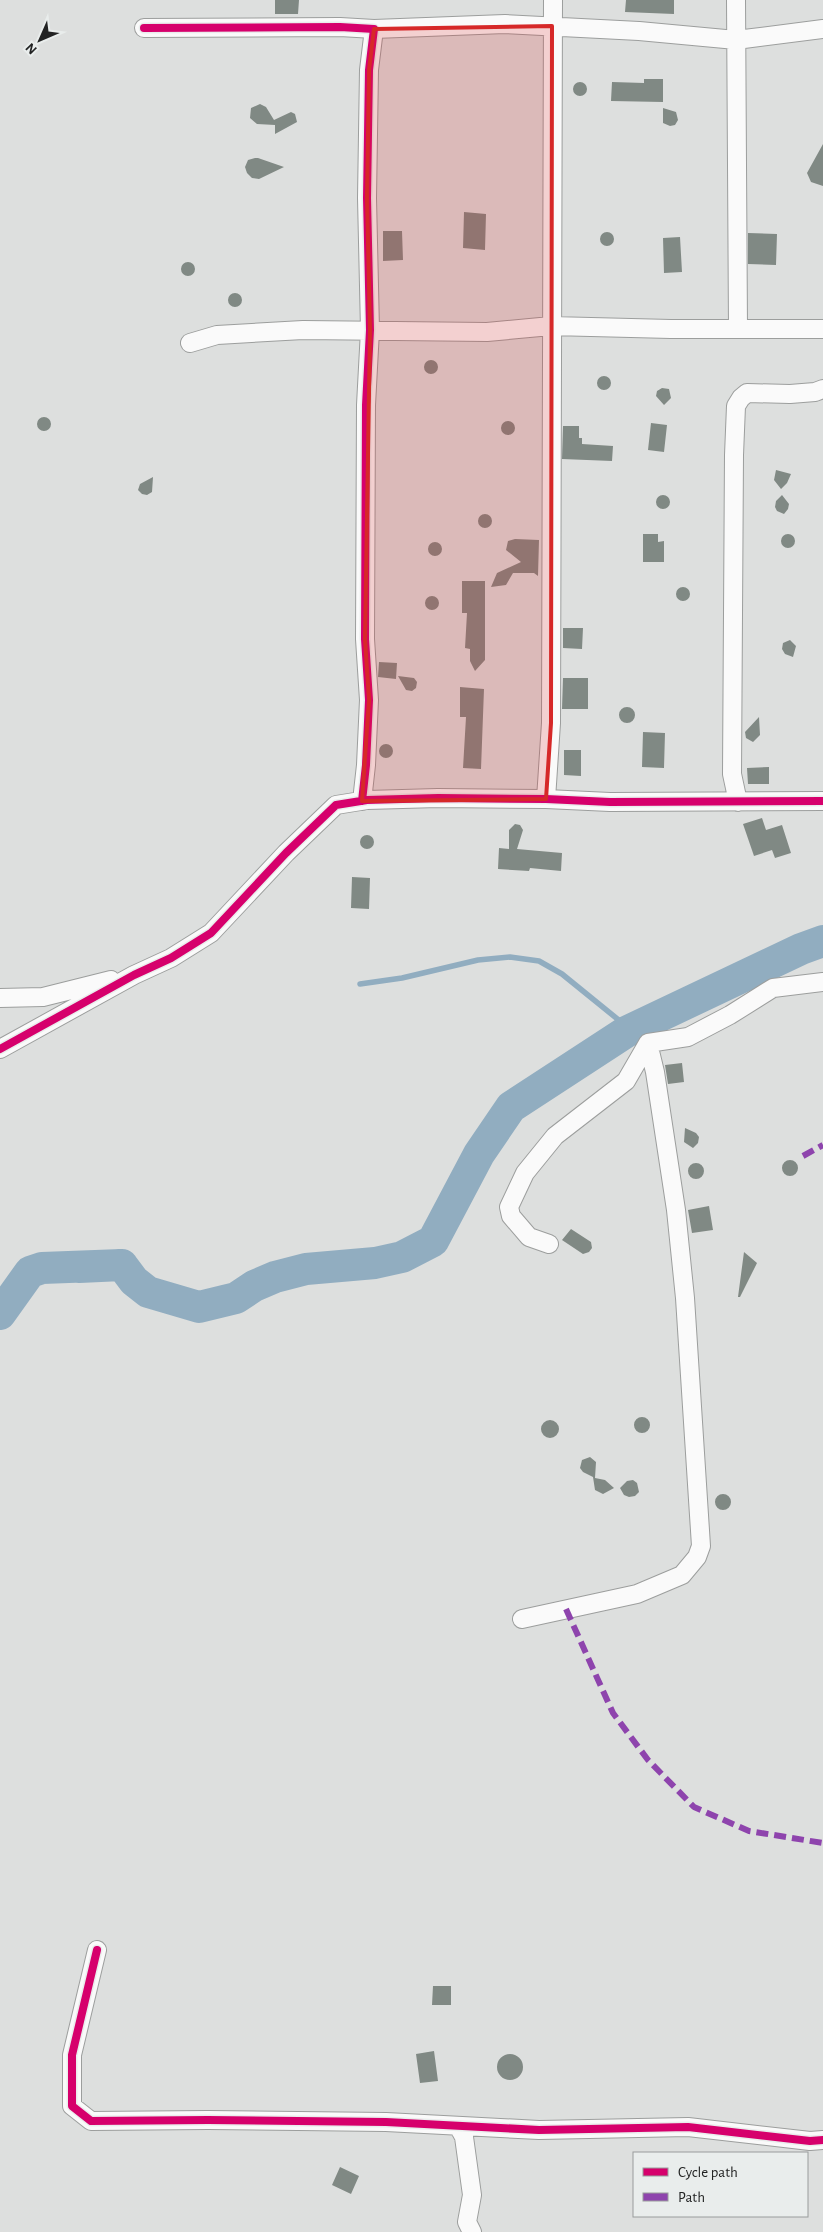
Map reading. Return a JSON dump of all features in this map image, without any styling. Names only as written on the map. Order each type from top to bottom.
[{"type":"street","points":[[546,798],[551,723],[553,0]]},
{"type":"street","points":[[736,0],[738,329]]},
{"type":"street","points":[[144,28],[322,27],[374,29],[505,24],[736,40],[823,29]]},
{"type":"street","points":[[362,800],[366,765],[369,700],[365,631],[366,405],[370,330],[367,198],[369,70],[374,29]]},
{"type":"street","points":[[190,343],[217,335],[302,330],[487,332],[551,326],[577,328],[823,329]]},
{"type":"street","points":[[738,802],[732,774],[736,406],[741,398],[748,393],[790,394],[815,392],[823,389]]},
{"type":"street","points":[[0,1049],[134,974],[171,958],[211,933],[286,853],[336,805],[362,800],[438,798],[546,798],[610,802],[823,801]]},
{"type":"street","points":[[0,998],[43,997],[134,974]]},
{"type":"street","points":[[648,1043],[688,1037],[730,1015],[773,988],[823,982]]},
{"type":"street","points":[[549,1244],[529,1237],[511,1216],[510,1207],[525,1173],[555,1136],[626,1081],[648,1043]]},
{"type":"street","points":[[522,1619],[637,1594],[682,1575],[697,1557],[701,1546],[685,1298],[676,1210],[656,1072],[648,1043]]},
{"type":"street","points":[[97,1950],[72,2055],[72,2106],[91,2121],[287,2121],[539,2130],[688,2127],[810,2141],[823,2140]]},
{"type":"street","points":[[458,2126],[464,2137],[472,2195],[466,2222],[472,2232]]},
{"type":"highlighted area","points":[[552,26],[551,723],[546,799],[362,801],[369,700],[365,639],[370,330],[367,198],[369,70],[374,29]]},
{"type":"building","points":[[275,0],[299,0],[298,14],[275,14]]},
{"type":"building","points":[[626,0],[674,0],[674,14],[625,12]]},
{"type":"building","points":[[644,79],[663,79],[663,102],[611,101],[612,82],[644,83]]},
{"type":"building","points":[[577,82],[583,82],[587,89],[583,96],[577,96],[573,92],[573,86]]},
{"type":"building","points":[[260,104],[266,107],[274,120],[291,112],[295,114],[297,122],[275,134],[275,125],[257,124],[250,118],[251,108]]},
{"type":"building","points":[[663,108],[676,112],[678,120],[675,125],[670,126],[663,123]]},
{"type":"building","points":[[823,144],[823,186],[811,182],[807,173]]},
{"type":"building","points":[[255,158],[284,167],[259,179],[252,178],[247,173],[245,167],[248,160]]},
{"type":"building","points":[[464,212],[486,214],[485,250],[463,248]]},
{"type":"building","points":[[383,231],[402,231],[403,260],[383,261]]},
{"type":"building","points":[[604,232],[610,232],[614,239],[610,246],[604,246],[600,242],[600,236]]},
{"type":"building","points":[[748,233],[777,234],[776,265],[748,264]]},
{"type":"building","points":[[680,237],[682,272],[664,273],[663,238]]},
{"type":"building","points":[[185,262],[191,262],[195,269],[191,276],[185,276],[181,272],[181,266]]},
{"type":"building","points":[[232,293],[238,293],[242,300],[238,307],[232,307],[228,303],[228,297]]},
{"type":"building","points":[[428,360],[434,360],[438,367],[434,374],[428,374],[424,370],[424,364]]},
{"type":"building","points":[[601,376],[607,376],[611,383],[607,390],[601,390],[597,386],[597,380]]},
{"type":"building","points":[[662,388],[669,389],[671,398],[664,405],[656,396],[657,391]]},
{"type":"building","points":[[41,417],[47,417],[51,424],[47,431],[41,431],[37,427],[37,421]]},
{"type":"building","points":[[505,421],[511,421],[515,428],[511,435],[505,435],[501,431],[501,425]]},
{"type":"building","points":[[651,423],[667,425],[664,452],[648,450]]},
{"type":"building","points":[[563,426],[579,426],[579,438],[582,438],[582,444],[613,446],[612,461],[562,459]]},
{"type":"building","points":[[776,470],[791,474],[787,483],[781,489],[774,480]]},
{"type":"building","points":[[153,477],[152,492],[147,495],[142,494],[138,490],[140,484]]},
{"type":"building","points":[[660,495],[666,495],[670,502],[666,509],[660,509],[656,505],[656,499]]},
{"type":"building","points":[[782,495],[789,504],[784,514],[777,511],[775,507],[776,501]]},
{"type":"building","points":[[482,514],[488,514],[492,521],[488,528],[482,528],[478,524],[478,518]]},
{"type":"building","points":[[643,534],[658,534],[658,542],[664,541],[664,562],[643,562]]},
{"type":"building","points":[[785,534],[791,534],[795,541],[791,548],[785,548],[781,544],[781,538]]},
{"type":"building","points":[[515,539],[539,540],[538,576],[534,573],[513,573],[506,585],[491,587],[497,573],[521,562],[506,550],[508,541]]},
{"type":"building","points":[[432,542],[438,542],[442,549],[438,556],[432,556],[428,552],[428,546]]},
{"type":"building","points":[[462,581],[485,581],[485,660],[475,671],[470,661],[470,649],[465,648],[467,613],[462,613]]},
{"type":"building","points":[[680,587],[686,587],[690,594],[686,601],[680,601],[676,597],[676,591]]},
{"type":"building","points":[[429,596],[435,596],[439,603],[435,610],[429,610],[425,606],[425,600]]},
{"type":"building","points":[[563,628],[583,628],[582,649],[563,648]]},
{"type":"building","points":[[790,640],[796,646],[793,657],[785,654],[782,649],[783,643]]},
{"type":"building","points":[[379,662],[397,663],[396,679],[378,677]]},
{"type":"building","points":[[398,676],[414,678],[417,682],[416,688],[412,691],[406,690]]},
{"type":"building","points":[[563,678],[588,678],[588,709],[562,709]]},
{"type":"building","points":[[460,687],[484,689],[481,769],[463,768],[466,717],[460,717]]},
{"type":"building","points":[[627,707],[635,715],[627,723],[619,715]]},
{"type":"building","points":[[759,717],[760,735],[753,742],[746,738],[745,732]]},
{"type":"building","points":[[643,732],[665,733],[664,768],[642,767]]},
{"type":"building","points":[[383,744],[389,744],[393,751],[389,758],[383,758],[379,754],[379,748]]},
{"type":"building","points":[[564,750],[581,750],[581,776],[564,775]]},
{"type":"building","points":[[769,767],[769,784],[748,784],[747,768]]},
{"type":"building","points":[[762,818],[766,830],[782,825],[791,853],[775,858],[772,850],[754,856],[743,824]]},
{"type":"building","points":[[515,824],[520,825],[523,830],[517,849],[562,853],[561,871],[530,868],[529,871],[498,869],[499,848],[509,849],[509,830]]},
{"type":"building","points":[[364,835],[370,835],[374,842],[370,849],[364,849],[360,845],[360,839]]},
{"type":"building","points":[[352,877],[370,878],[369,909],[351,908]]},
{"type":"building","points":[[682,1063],[684,1082],[668,1084],[665,1065]]},
{"type":"building","points":[[685,1128],[696,1133],[699,1137],[698,1143],[693,1148],[684,1142]]},
{"type":"building","points":[[787,1160],[793,1160],[798,1165],[796,1174],[787,1176],[782,1171],[782,1165]]},
{"type":"building","points":[[696,1163],[704,1171],[696,1179],[688,1171]]},
{"type":"building","points":[[709,1206],[713,1230],[692,1233],[688,1210]]},
{"type":"building","points":[[571,1229],[591,1242],[592,1248],[589,1252],[583,1254],[562,1240]]},
{"type":"building","points":[[744,1252],[757,1263],[740,1297],[738,1297]]},
{"type":"building","points":[[642,1417],[650,1425],[642,1433],[634,1425]]},
{"type":"building","points":[[550,1420],[556,1423],[559,1429],[556,1435],[550,1438],[544,1435],[541,1429],[544,1423]]},
{"type":"building","points":[[590,1457],[596,1462],[595,1478],[605,1480],[614,1488],[603,1494],[595,1490],[593,1477],[583,1472],[580,1468],[582,1460]]},
{"type":"building","points":[[633,1480],[637,1483],[639,1492],[635,1496],[629,1497],[624,1495],[620,1488],[627,1481]]},
{"type":"building","points":[[723,1494],[729,1496],[731,1502],[729,1508],[723,1510],[717,1508],[715,1502],[717,1496]]},
{"type":"building","points":[[433,1986],[451,1986],[451,2005],[432,2005]]},
{"type":"building","points":[[434,2051],[438,2081],[420,2083],[416,2054]]},
{"type":"building","points":[[510,2054],[519,2058],[523,2067],[519,2076],[510,2080],[501,2076],[497,2067],[501,2058]]},
{"type":"building","points":[[340,2167],[359,2176],[351,2194],[332,2185]]},
{"type":"waterway","points":[[122,1265],[134,1281],[148,1292],[199,1307],[236,1298],[254,1286],[275,1277],[306,1269],[375,1263],[402,1257],[433,1241],[479,1154],[511,1107],[626,1032],[801,949],[823,941]]},
{"type":"waterway","points":[[360,984],[402,978],[478,960],[510,957],[539,961],[562,974],[631,1030]]},
{"type":"waterway","points":[[0,1314],[30,1272],[42,1268],[122,1265],[79,1267]]},
{"type":"marked path","points":[[803,1156],[823,1145]]},
{"type":"marked path","points":[[566,1609],[613,1713],[648,1760],[694,1807],[749,1831],[823,1843]]},
{"type":"cycle path","points":[[144,28],[340,27],[374,29],[369,70],[367,198],[370,330],[366,405],[365,639],[369,700],[366,765],[362,801]]},
{"type":"cycle path","points":[[0,1049],[134,975],[171,958],[211,933],[286,853],[336,805],[367,800],[438,798],[546,799],[610,802],[823,801]]},
{"type":"cycle path","points":[[97,1950],[72,2055],[72,2106],[91,2121],[386,2122],[539,2130],[688,2127],[810,2141],[823,2140]]}]
